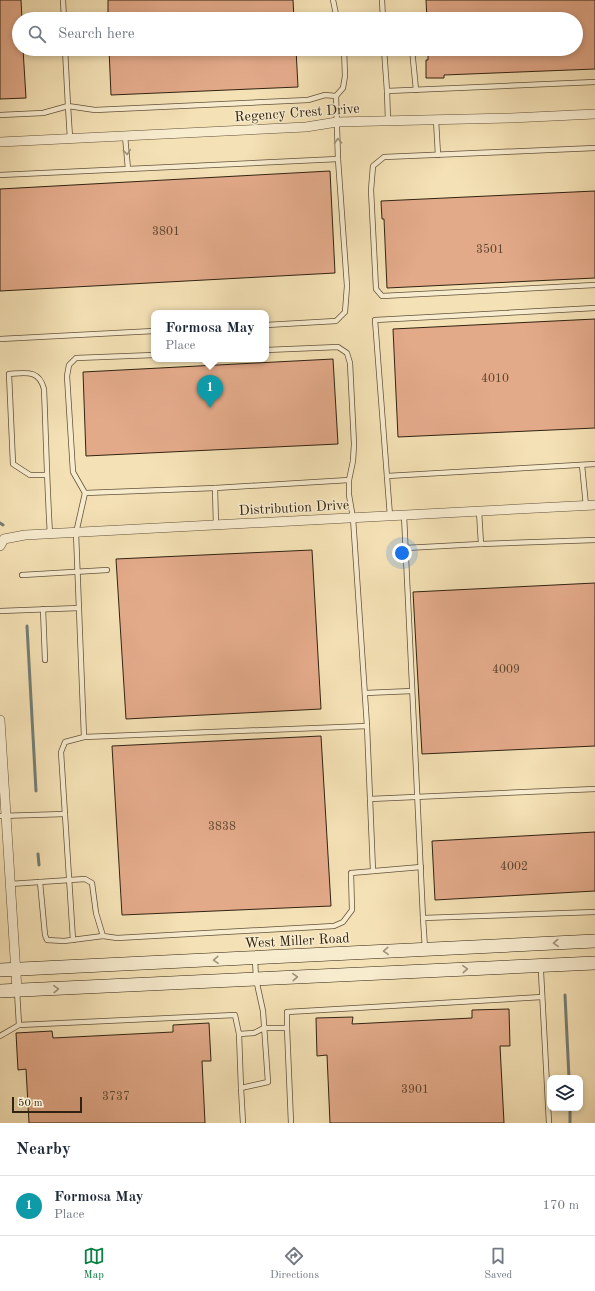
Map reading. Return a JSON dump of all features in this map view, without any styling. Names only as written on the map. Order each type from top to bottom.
[{"type":"main road","name":"West Miller Road","points":[[0,970],[595,941]]},
{"type":"main road","points":[[425,949],[426,971]]},
{"type":"main road","points":[[0,991],[595,963]]},
{"type":"street","name":"Regency Crest Drive","points":[[0,142],[306,127],[337,122],[595,114]]},
{"type":"street","name":"Distribution Drive","points":[[0,546],[4,539],[25,535],[591,506]]},
{"type":"street","points":[[0,720],[3,816],[10,884],[17,990]]},
{"type":"lane","points":[[63,0],[64,12]]},
{"type":"lane","points":[[333,0],[336,12]]},
{"type":"lane","points":[[382,0],[383,12]]},
{"type":"lane","points":[[65,56],[70,138]]},
{"type":"lane","points":[[269,325],[336,321],[345,312],[347,286],[338,159],[336,96],[344,88],[344,56]]},
{"type":"lane","points":[[384,56],[388,121]]},
{"type":"lane","points":[[413,56],[416,90]]},
{"type":"lane","points":[[387,91],[595,82]]},
{"type":"lane","points":[[0,115],[43,114],[68,106],[96,110],[308,100],[325,95],[336,96]]},
{"type":"lane","points":[[436,120],[438,155]]},
{"type":"lane","points":[[125,136],[128,169]]},
{"type":"lane","points":[[595,148],[384,157],[373,166],[371,190],[376,289],[382,296],[595,285]]},
{"type":"lane","points":[[0,176],[338,159]]},
{"type":"lane","points":[[390,516],[375,320],[595,308]]},
{"type":"lane","points":[[0,339],[151,331]]},
{"type":"lane","points":[[269,350],[338,347],[347,353],[350,363],[354,444],[353,461],[349,480],[349,495],[353,518],[365,693],[373,871]]},
{"type":"lane","points":[[84,737],[76,532],[85,493],[73,472],[67,376],[69,365],[76,358],[151,355]]},
{"type":"lane","points":[[46,475],[30,475],[13,464],[9,374],[30,373],[36,375],[43,383],[47,460],[46,475],[50,534]]},
{"type":"lane","points":[[387,476],[595,464]]},
{"type":"lane","points":[[582,465],[591,506]]},
{"type":"lane","points":[[85,493],[215,488],[349,480]]},
{"type":"lane","points":[[215,488],[216,525]]},
{"type":"lane","points":[[479,511],[481,544]]},
{"type":"lane","points":[[404,515],[425,949]]},
{"type":"lane","points":[[405,548],[595,540]]},
{"type":"lane","points":[[22,575],[107,570]]},
{"type":"lane","points":[[0,611],[79,608]]},
{"type":"lane","points":[[43,609],[45,660]]},
{"type":"lane","points":[[365,693],[412,691]]},
{"type":"lane","points":[[73,940],[61,752],[65,742],[84,737],[367,726]]},
{"type":"lane","points":[[370,799],[595,789]]},
{"type":"lane","points":[[3,816],[65,814]]},
{"type":"lane","points":[[40,882],[45,935],[47,940],[73,940],[103,936],[117,938],[334,926],[344,922],[352,910],[351,873],[421,867]]},
{"type":"lane","points":[[10,884],[85,879],[92,883],[96,913],[103,936]]},
{"type":"lane","points":[[423,918],[595,912]]},
{"type":"lane","points":[[241,1088],[268,1082],[263,1011],[256,979],[255,958]]},
{"type":"lane","points":[[542,966],[542,997],[549,1123]]},
{"type":"lane","points":[[17,990],[19,1025]]},
{"type":"lane","points":[[291,1123],[287,1012],[542,997]]},
{"type":"lane","points":[[0,1036],[19,1025],[235,1015],[239,1034],[243,1123]]},
{"type":"lane","points":[[239,1034],[254,1033],[264,1028],[287,1028]]},
{"type":"building","points":[[0,0],[21,0],[22,12],[12,12],[12,56],[23,56],[26,98],[0,99]]},
{"type":"building","points":[[108,0],[293,0],[294,12],[108,12]]},
{"type":"building","points":[[426,0],[595,0],[595,69],[444,75],[444,78],[426,78],[426,60],[428,60],[428,56],[583,56],[583,12],[427,12]]},
{"type":"building","points":[[109,56],[296,56],[298,87],[111,95]]},
{"type":"building","points":[[330,171],[335,273],[0,291],[0,189]]},
{"type":"building","points":[[595,191],[595,278],[387,288],[384,219],[382,219],[381,201]]},
{"type":"building","points":[[595,319],[595,428],[398,437],[393,329]]},
{"type":"building","points":[[333,359],[338,444],[86,456],[83,372]]},
{"type":"building","points":[[312,550],[321,709],[126,719],[116,559]]},
{"type":"building","points":[[595,583],[595,746],[422,754],[413,592]]},
{"type":"building","points":[[321,736],[331,906],[122,915],[112,746]]},
{"type":"building","points":[[595,832],[595,891],[435,900],[432,841]]},
{"type":"building","points":[[509,1009],[510,1046],[500,1046],[504,1123],[330,1123],[327,1055],[317,1056],[316,1018],[353,1017],[352,1024],[472,1018],[472,1010]]},
{"type":"building","points":[[209,1023],[211,1061],[202,1061],[205,1123],[29,1123],[26,1069],[18,1070],[16,1033],[52,1031],[53,1038],[173,1032],[173,1025]]},
{"type":"waterway","points":[[27,626],[36,791]]},
{"type":"waterway","points":[[38,854],[39,865]]},
{"type":"waterway","points":[[565,995],[569,1075]]},
{"type":"waterway","points":[[570,1111],[570,1123]]},
{"type":"place","name":"Formosa May","points":[[210,408]]}]
